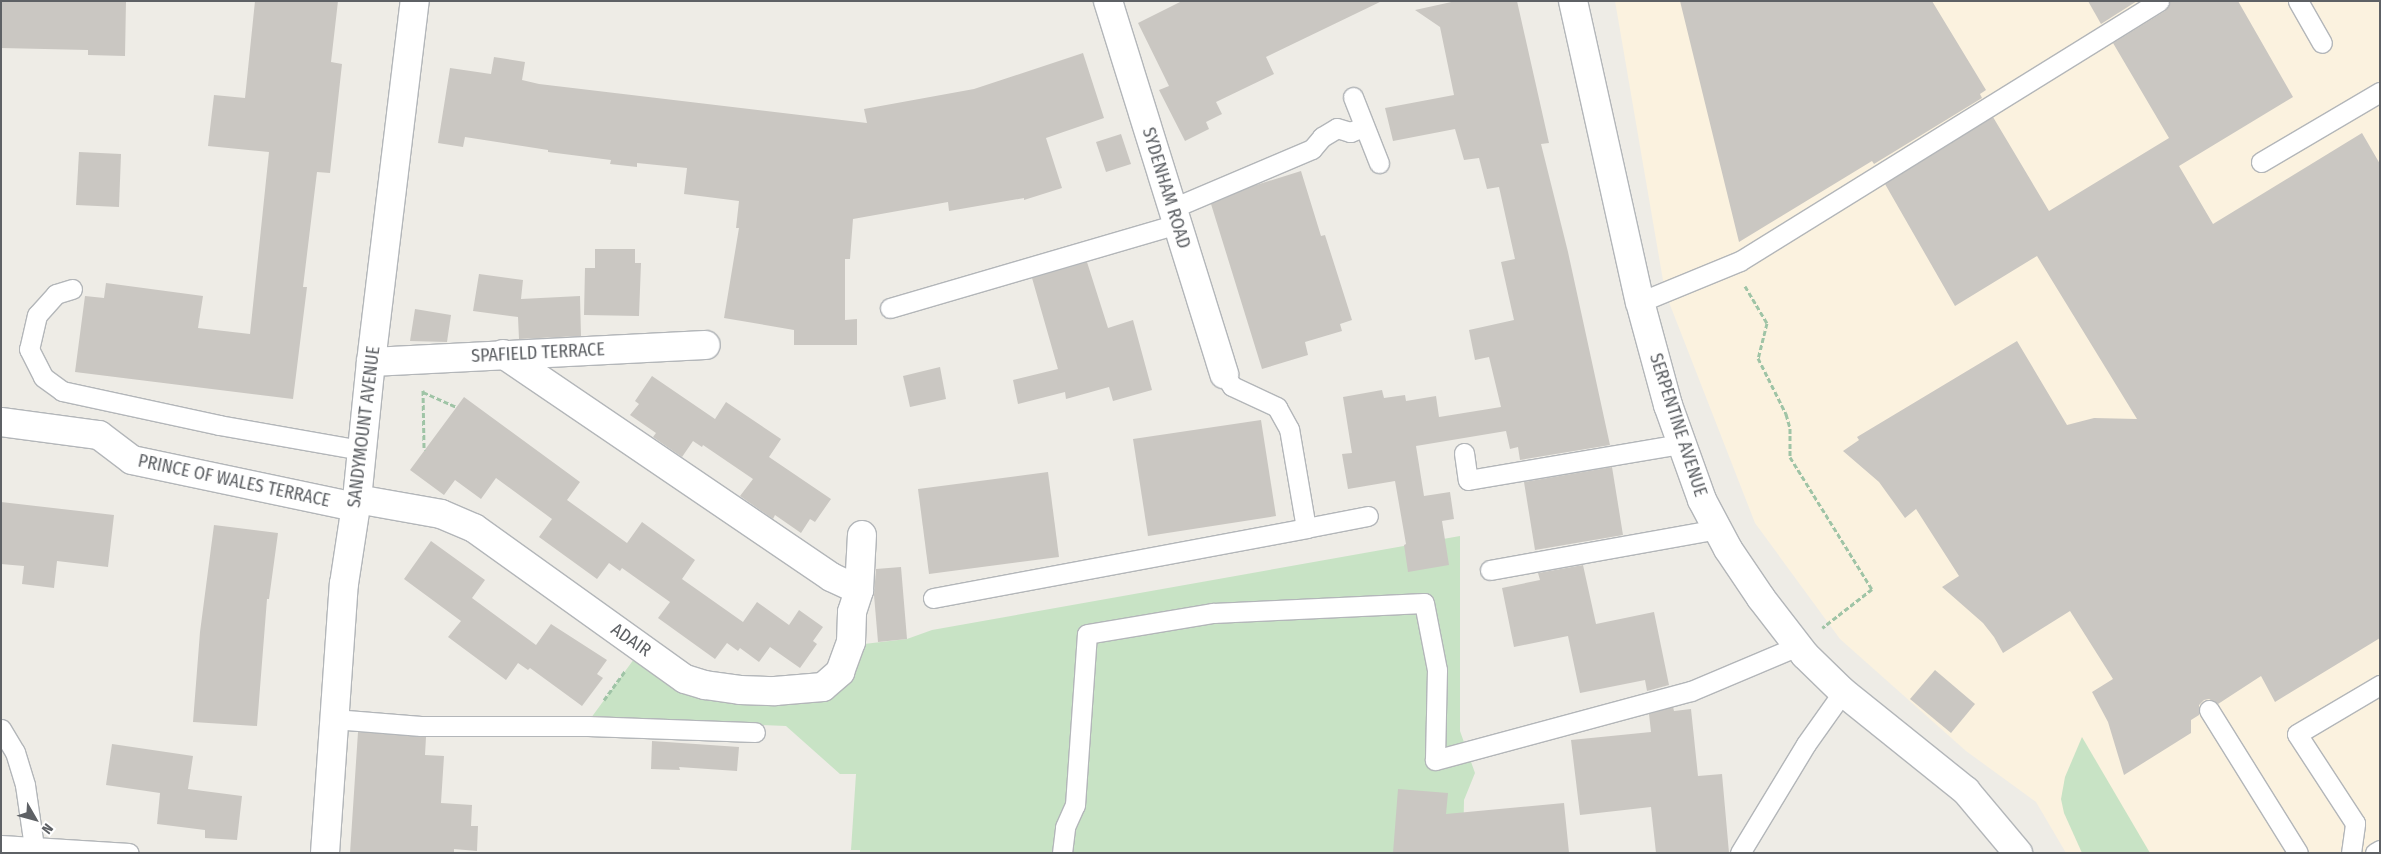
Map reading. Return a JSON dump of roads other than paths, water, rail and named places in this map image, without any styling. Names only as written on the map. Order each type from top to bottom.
[{"type":"street","name":"SANDYMOUNT AVENUE","points":[[325,853],[344,584],[356,503],[371,362],[415,1]]},
{"type":"street","name":"SYDENHAM ROAD","points":[[1108,1],[1224,374]]},
{"type":"street","name":"SERPENTINE AVENUE","points":[[1573,1],[1640,302],[1681,444],[1702,500],[1761,598],[1798,646],[1843,692],[1966,791],[2018,853]]},
{"type":"street","name":"SPAFIELD TERRACE","points":[[371,362],[706,345]]},
{"type":"street","points":[[503,354],[831,578],[859,590]]},
{"type":"street","name":"PRINCE OF WALES TERRACE","points":[[1,422],[99,435],[132,460],[356,503]]},
{"type":"street","name":"ADAIR","points":[[356,503],[441,514],[474,528],[685,679],[705,685],[740,690],[775,691],[823,687],[840,672],[851,642],[852,612],[859,590],[862,535]]},
{"type":"lane","points":[[1640,302],[1732,264],[2159,1]]},
{"type":"lane","points":[[2298,1],[2322,43]]},
{"type":"lane","points":[[2261,162],[2380,92]]},
{"type":"lane","points":[[1353,96],[1379,163]]},
{"type":"lane","points":[[890,308],[1175,216],[1312,149],[1322,137],[1337,128],[1350,132],[1364,127]]},
{"type":"lane","points":[[72,289],[56,294],[37,315],[29,349],[43,377],[62,391],[219,425],[361,450]]},
{"type":"lane","points":[[1224,374],[1232,386],[1277,407],[1289,429],[1306,528]]},
{"type":"lane","points":[[1464,453],[1468,480],[1681,444]]},
{"type":"lane","points":[[933,598],[1368,516]]},
{"type":"lane","points":[[1490,570],[1718,529]]},
{"type":"lane","points":[[1062,853],[1065,827],[1075,805],[1087,634],[1213,614],[1424,603],[1437,670],[1435,760],[1691,691],[1798,646]]},
{"type":"lane","points":[[2351,853],[2355,822],[2297,734],[2380,685]]},
{"type":"lane","points":[[1740,853],[1795,761],[1843,692]]},
{"type":"lane","points":[[2209,710],[2298,853]]},
{"type":"lane","points":[[334,719],[422,726],[588,726],[755,732]]},
{"type":"lane","points":[[1,729],[15,752],[25,785],[34,847]]},
{"type":"lane","points":[[1,844],[129,853]]},
{"type":"lane","points":[[2375,853],[2380,850]]}]
